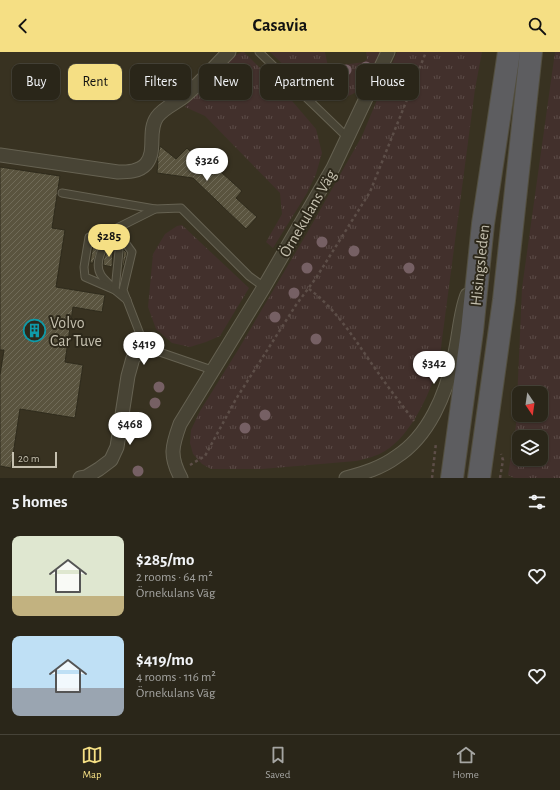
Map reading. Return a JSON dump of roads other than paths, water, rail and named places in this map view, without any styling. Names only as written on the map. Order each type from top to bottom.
[{"type":"highway","name":"Hisingsleden","points":[[452,478],[446,445],[472,331],[483,224],[509,52]]},
{"type":"highway","name":"Hisingsleden","points":[[479,478],[504,300],[531,52]]},
{"type":"street","points":[[0,155],[118,172],[130,172],[138,169],[146,164],[150,156],[152,148],[152,130],[158,116],[163,110],[185,96],[229,52]]},
{"type":"street","name":"Örnekulans Väg","points":[[179,475],[173,458],[173,445],[180,424],[264,287],[333,168],[388,52]]},
{"type":"street","points":[[346,478],[370,471],[397,457],[415,442],[432,418],[446,390],[466,297],[479,267]]},
{"type":"street","points":[[80,478],[86,477],[100,469],[110,460],[117,447],[128,376],[133,358],[145,347]]},
{"type":"lane","points":[[259,52],[347,138]]},
{"type":"lane","points":[[62,193],[155,209],[181,208],[249,276],[264,287]]},
{"type":"lane","points":[[115,290],[85,277],[84,267],[89,237],[115,229],[155,209]]},
{"type":"lane","points":[[115,229],[119,251],[115,290]]},
{"type":"lane","points":[[115,229],[102,248],[98,264],[100,275],[127,300]]},
{"type":"lane","points":[[115,229],[132,252],[123,290],[145,347],[212,370]]},
{"type":"place","name":"Volvo Car Tuve","points":[[35,331]]}]
